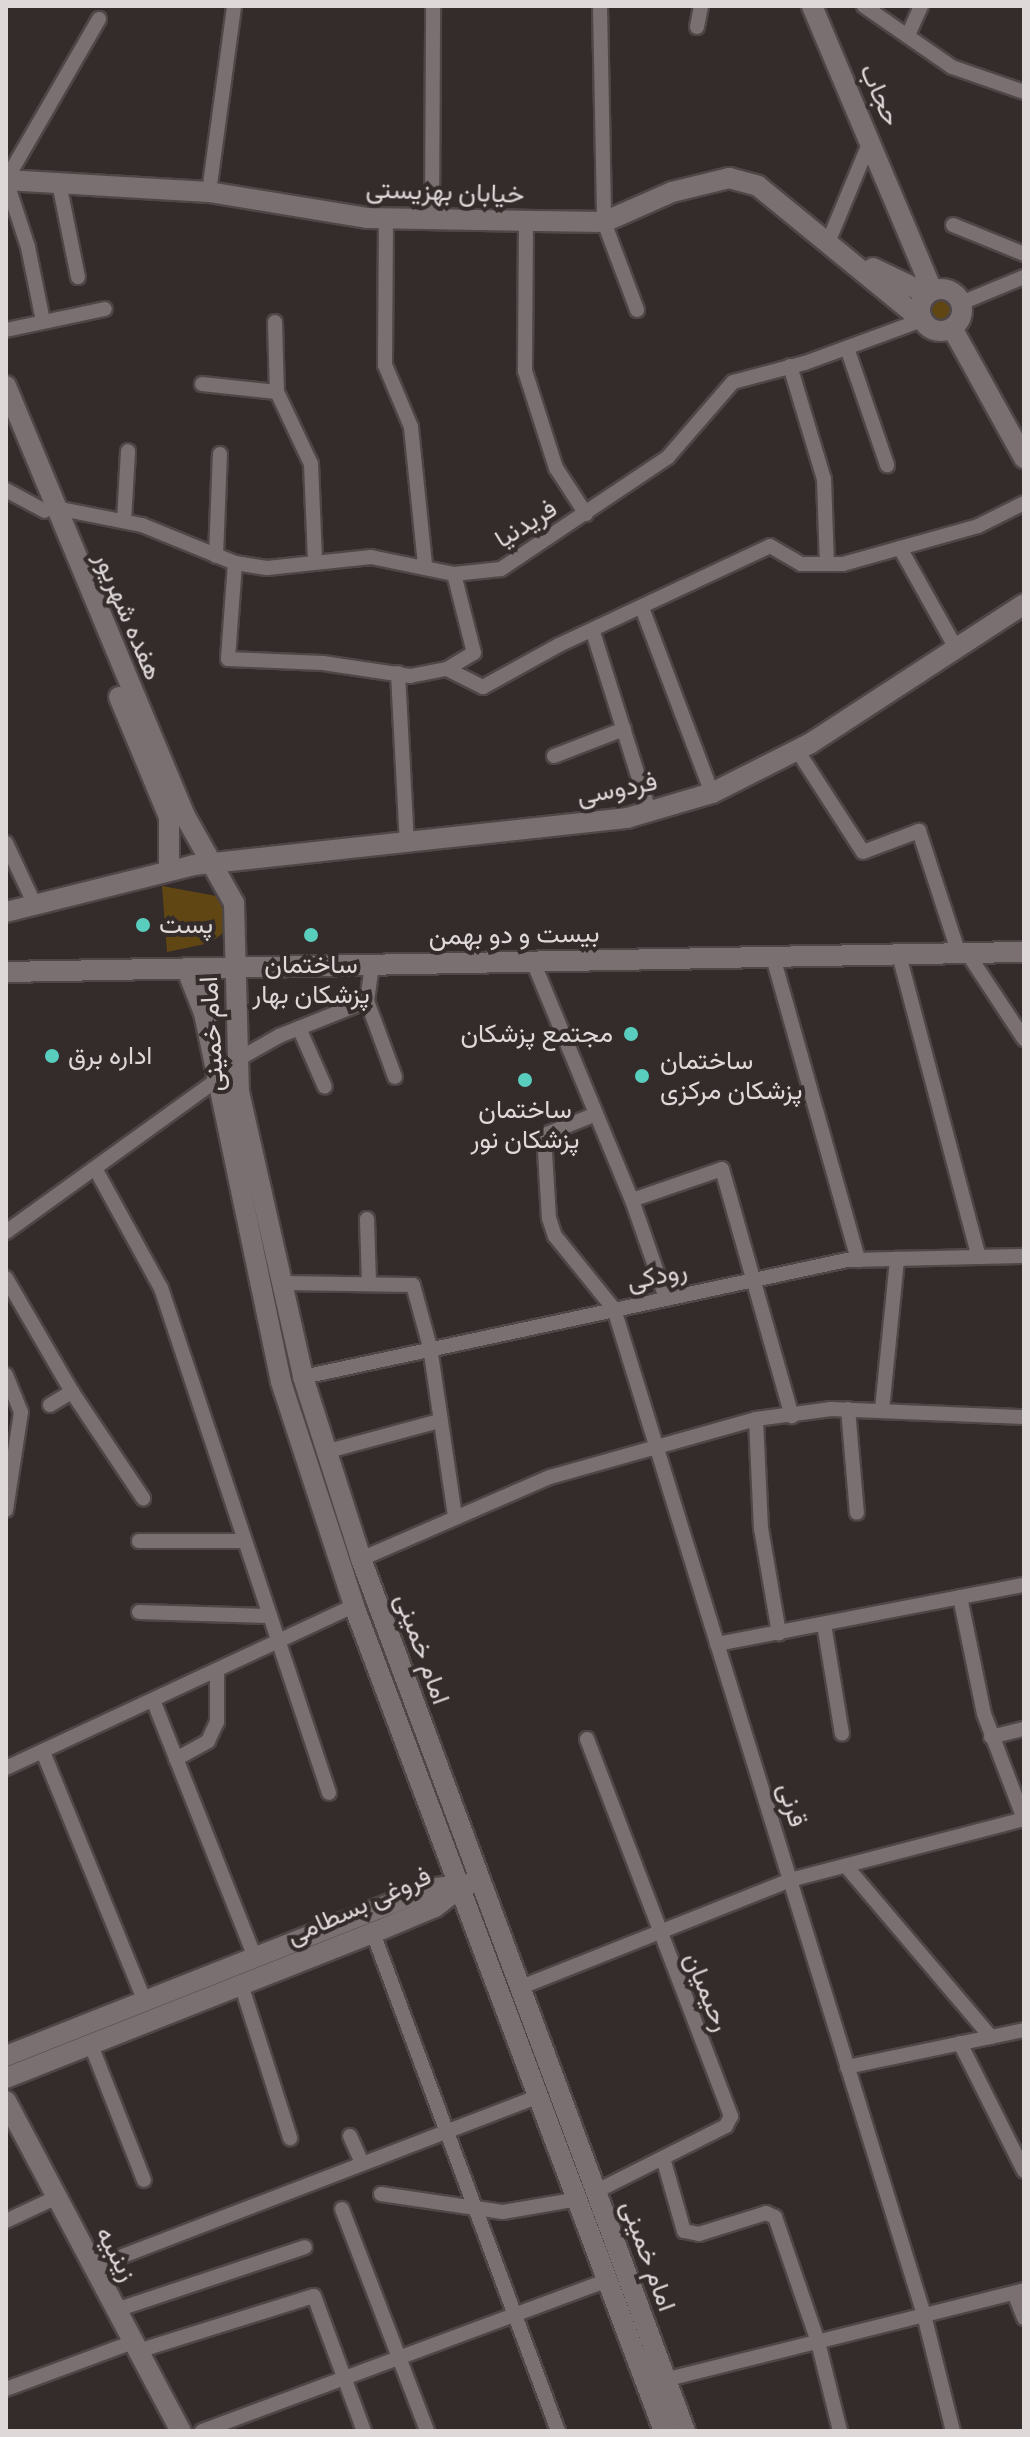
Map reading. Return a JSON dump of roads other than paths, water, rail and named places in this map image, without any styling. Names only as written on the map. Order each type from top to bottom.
[{"type":"main road","name":"حجاب","points":[[812,6],[942,294]]},
{"type":"main road","name":"خیابان بهزیستی","points":[[6,180],[209,192],[386,218],[604,222],[672,192],[729,178],[758,186],[851,257],[922,320]]},
{"type":"main road","name":"خیابان بهزیستی","points":[[851,257],[942,294]]},
{"type":"main road","points":[[942,294],[961,317],[952,328],[938,331],[922,320],[920,306],[942,294]]},
{"type":"main road","points":[[952,328],[1024,458]]},
{"type":"main road","name":"هفده شهریور","points":[[6,386],[169,817],[169,870]]},
{"type":"main road","name":"هفده شهریور","points":[[6,417],[50,509],[185,816],[213,862]]},
{"type":"main road","name":"فردوسی","points":[[169,870],[213,862],[407,844],[649,811],[712,793],[797,750],[1024,604]]},
{"type":"main road","name":"امام خمینی","points":[[213,862],[234,903],[238,927],[233,969],[235,1061],[303,1377],[361,1559],[519,1988],[587,2195],[656,2382],[664,2431]]},
{"type":"main road","points":[[6,912],[169,870]]},
{"type":"main road","name":"بیست و دو بهمن","points":[[6,972],[233,969],[532,959],[1024,952]]},
{"type":"main road","name":"امام خمینی","points":[[187,970],[204,1013],[215,1081],[281,1382],[354,1606],[539,2096],[587,2195],[609,2280],[656,2382],[685,2431]]},
{"type":"main road","points":[[459,1888],[480,1881]]},
{"type":"main road","name":"فروغی بسطامی","points":[[6,2078],[435,1907],[459,1888]]},
{"type":"main road","name":"فروغی بسطامی","points":[[6,2056],[428,1889],[459,1888]]},
{"type":"main road","name":"زینبیه","points":[[6,2101],[181,2431]]},
{"type":"street","points":[[209,192],[234,6]]},
{"type":"street","points":[[432,219],[433,6]]},
{"type":"street","points":[[600,6],[604,222],[637,310]]},
{"type":"street","points":[[697,27],[701,6]]},
{"type":"street","points":[[864,6],[909,33],[952,67],[1024,92]]},
{"type":"street","points":[[909,33],[921,6]]},
{"type":"street","points":[[43,321],[28,247],[6,180],[99,19]]},
{"type":"street","points":[[829,240],[871,139]]},
{"type":"street","points":[[59,183],[78,277]]},
{"type":"street","points":[[386,218],[385,365],[411,427],[425,566]]},
{"type":"street","points":[[526,221],[525,371],[556,468],[586,514]]},
{"type":"street","points":[[953,225],[1024,254]]},
{"type":"street","points":[[942,294],[1024,277]]},
{"type":"street","points":[[6,330],[84,310],[105,309]]},
{"type":"street","name":"فریدنیا","points":[[6,490],[50,509],[124,521],[235,563],[267,568],[371,557],[454,574],[501,569],[668,457],[733,382],[847,348],[922,320]]},
{"type":"street","points":[[275,322],[277,392],[311,464],[315,561]]},
{"type":"street","points":[[847,348],[887,465]]},
{"type":"street","points":[[790,366],[824,479],[827,564]]},
{"type":"street","points":[[202,384],[277,392]]},
{"type":"street","points":[[124,521],[128,451]]},
{"type":"street","points":[[216,556],[220,454]]},
{"type":"street","points":[[447,669],[483,687],[770,546],[801,564],[827,564],[978,526],[1024,503]]},
{"type":"street","points":[[900,548],[956,648]]},
{"type":"street","points":[[235,563],[228,659],[323,663],[398,673],[447,669],[474,653],[454,574]]},
{"type":"street","points":[[642,608],[712,793]]},
{"type":"street","points":[[593,632],[649,811]]},
{"type":"street","points":[[398,673],[407,844]]},
{"type":"street","points":[[554,756],[624,729]]},
{"type":"street","points":[[797,750],[863,852],[919,831],[964,954],[1024,1039]]},
{"type":"street","points":[[6,843],[34,903]]},
{"type":"street","points":[[899,955],[979,1257]]},
{"type":"street","points":[[773,957],[858,1260]]},
{"type":"street","points":[[532,959],[632,1200],[666,1298]]},
{"type":"street","points":[[372,964],[367,1001],[395,1077]]},
{"type":"street","points":[[235,1061],[299,1028],[367,1001]]},
{"type":"street","points":[[299,1028],[325,1087]]},
{"type":"street","points":[[6,1232],[96,1170],[215,1081]]},
{"type":"street","points":[[596,1114],[544,1135],[543,1179],[555,1236],[614,1309]]},
{"type":"street","points":[[632,1200],[722,1169],[792,1416]]},
{"type":"street","points":[[96,1170],[161,1288],[275,1643],[329,1793]]},
{"type":"street","points":[[367,1219],[369,1282]]},
{"type":"street","name":"رودکی","points":[[303,1377],[430,1347],[858,1260],[1024,1256]]},
{"type":"street","points":[[882,1410],[897,1259]]},
{"type":"street","points":[[6,1278],[72,1392],[143,1498]]},
{"type":"street","points":[[281,1283],[413,1285],[430,1347],[455,1516]]},
{"type":"street","name":"قرنی","points":[[614,1309],[924,2315],[953,2431]]},
{"type":"street","points":[[6,1375],[21,1412],[6,1510]]},
{"type":"street","points":[[50,1405],[72,1392]]},
{"type":"street","points":[[848,1409],[857,1513]]},
{"type":"street","points":[[361,1559],[550,1477],[756,1419],[848,1409],[1024,1417]]},
{"type":"street","points":[[756,1419],[761,1528],[779,1633]]},
{"type":"street","points":[[325,1452],[439,1421]]},
{"type":"street","points":[[139,1541],[242,1541]]},
{"type":"street","points":[[717,1644],[1024,1585]]},
{"type":"street","points":[[519,1988],[790,1880],[1024,1819],[991,1737],[960,1597]]},
{"type":"street","points":[[6,1768],[354,1606]]},
{"type":"street","points":[[139,1612],[267,1616]]},
{"type":"street","points":[[824,1624],[842,1734]]},
{"type":"street","points":[[176,1759],[208,1741],[217,1722],[217,1670]]},
{"type":"street","points":[[153,1700],[255,1958]]},
{"type":"street","points":[[991,1737],[1024,1729]]},
{"type":"street","name":"رحیمیان","points":[[381,2194],[417,2203],[478,2206],[503,2212],[587,2195],[726,2126],[731,2116],[658,1933],[587,1739]]},
{"type":"street","points":[[43,1752],[145,2002]]},
{"type":"street","points":[[846,1866],[991,2037]]},
{"type":"street","points":[[373,1933],[451,2132],[558,2431]]},
{"type":"street","points":[[241,1984],[290,2138]]},
{"type":"street","points":[[847,2067],[1024,2030]]},
{"type":"street","points":[[960,2043],[1024,2171]]},
{"type":"street","points":[[91,2045],[144,2180]]},
{"type":"street","points":[[94,2267],[361,2161],[451,2132],[539,2096]]},
{"type":"street","points":[[350,2136],[361,2161]]},
{"type":"street","points":[[663,2158],[684,2231],[699,2234],[766,2213],[775,2217],[818,2342],[840,2431]]},
{"type":"street","points":[[6,2221],[57,2197]]},
{"type":"street","points":[[342,2209],[427,2431]]},
{"type":"street","points":[[116,2310],[305,2247]]},
{"type":"street","points":[[202,2431],[609,2280]]},
{"type":"street","points":[[656,2382],[1019,2291],[1024,2318]]},
{"type":"street","points":[[6,2389],[136,2346],[314,2296],[347,2378],[364,2431]]},
{"type":"place","name":"پست","points":[[143,925]]},
{"type":"place","name":"ساختمان پزشکان بهار","points":[[311,935]]},
{"type":"place","name":"مجتمع پزشکان","points":[[631,1034]]},
{"type":"place","name":"اداره برق","points":[[52,1056]]},
{"type":"place","name":"ساختمان پزشکان مرکزی","points":[[642,1076]]},
{"type":"place","name":"ساختمان پزشکان نور","points":[[525,1080]]}]
